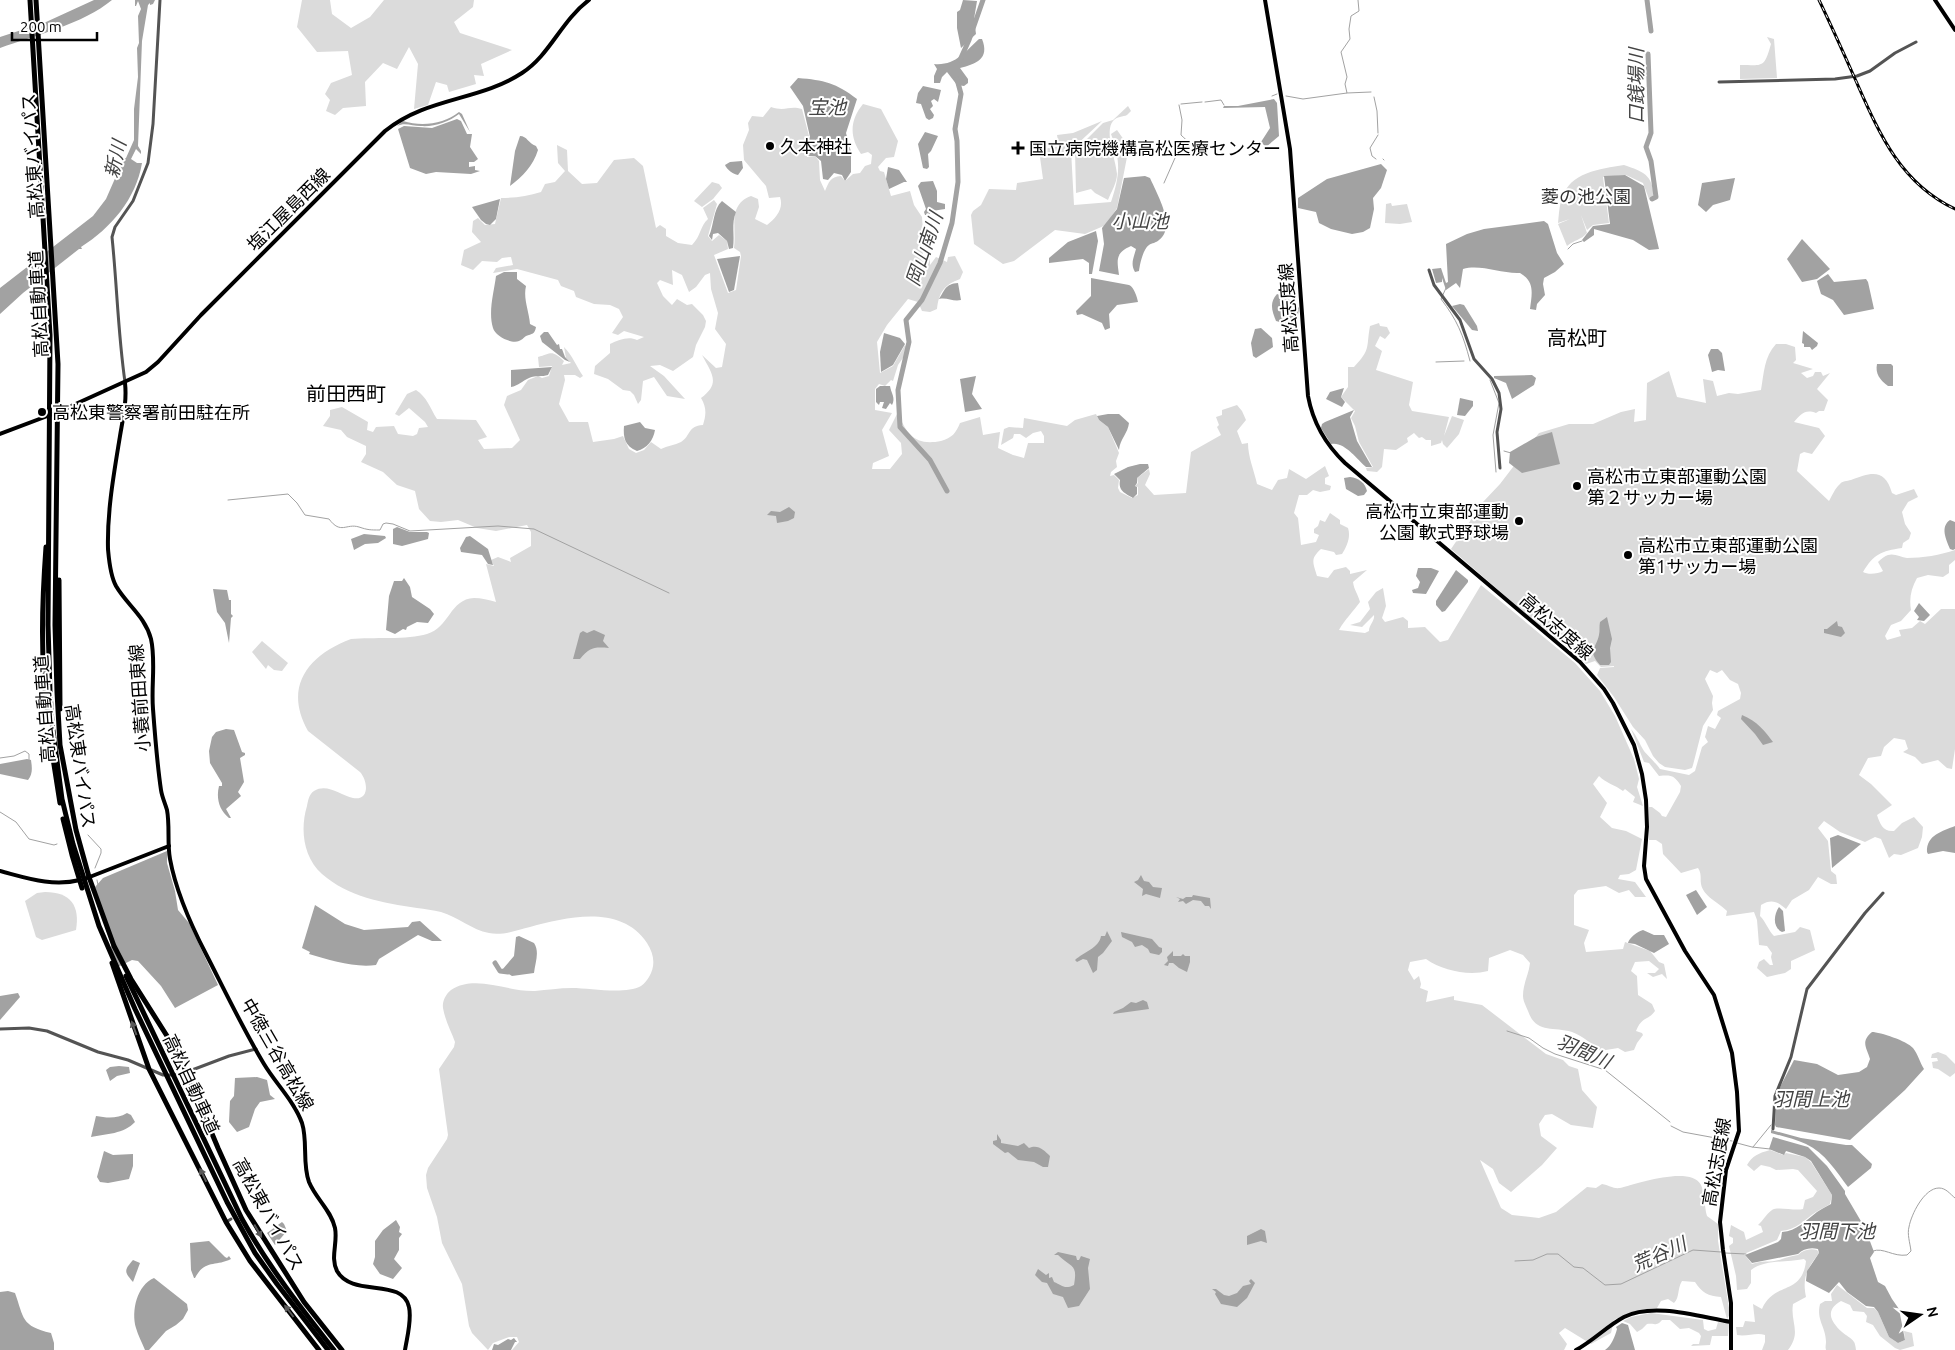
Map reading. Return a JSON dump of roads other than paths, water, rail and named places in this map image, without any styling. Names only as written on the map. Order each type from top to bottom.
[{"type":"highway","name":"高松東バイパス","points":[[28,0],[48,339],[46,625],[50,722],[59,798],[80,880],[150,1069],[250,1260],[319,1350]]},
{"type":"highway","name":"高松自動車道","points":[[28,0],[51,365],[54,692],[66,799],[89,885],[103,925],[128,987],[176,1088],[233,1204],[259,1251],[334,1350]]},
{"type":"highway","name":"高松東バイパス","points":[[35,0],[54,275],[58,364],[55,625],[59,727],[68,796],[89,877],[108,932],[126,970],[169,1038],[186,1072],[245,1211],[304,1302],[342,1350]]},
{"type":"highway","name":"高松自動車道","points":[[35,0],[54,334],[52,494]]},
{"type":"highway","points":[[52,494],[60,591],[61,696],[59,727]]},
{"type":"highway","points":[[50,722],[44,683],[43,581],[52,494]]},
{"type":"highway","name":"高松自動車道","points":[[176,1088],[226,1202],[255,1253],[328,1350]]},
{"type":"main road","name":"塩江屋島西線","points":[[0,434],[58,412],[141,376],[153,367],[202,314],[385,131],[396,122],[416,111],[497,86],[523,73],[540,58],[571,15],[589,0]]},
{"type":"main road","name":"高松志度線","points":[[1265,0],[1290,149],[1308,396],[1320,432],[1328,446],[1345,463],[1580,662],[1614,703],[1634,745],[1642,774],[1646,800],[1647,827],[1644,866],[1646,879],[1685,951],[1714,995],[1734,1059],[1739,1131],[1726,1170],[1720,1222],[1731,1303],[1731,1350]]},
{"type":"main road","points":[[1935,0],[1955,30]]},
{"type":"main road","name":"小蓑前田東線","points":[[125,383],[126,402],[108,530],[109,555],[115,585],[140,616],[151,639],[153,656],[152,699],[156,752],[161,791],[167,811],[169,846]]},
{"type":"main road","points":[[0,871],[53,883],[80,880],[169,846]]},
{"type":"main road","name":"中徳三谷高松線","points":[[169,846],[174,874],[185,907],[205,952],[256,1049],[276,1084],[291,1103],[302,1124],[306,1144],[307,1175],[310,1184],[334,1222],[336,1232],[335,1266],[339,1274],[352,1284],[394,1291],[406,1299],[410,1317],[405,1350]]},
{"type":"main road","points":[[1576,1350],[1619,1320],[1644,1311],[1662,1311],[1731,1322]]},
{"type":"street","points":[[125,383],[120,350],[121,334],[112,237],[114,230],[133,202],[148,164],[153,124],[160,0]]},
{"type":"street","points":[[1720,82],[1835,79],[1857,76],[1871,71],[1895,53],[1916,42]]},
{"type":"street","points":[[1429,270],[1434,284],[1460,320],[1474,359],[1492,379],[1499,393],[1501,409],[1497,432],[1500,468]]},
{"type":"street","points":[[1773,1128],[1776,1091],[1791,1057],[1807,989],[1866,913],[1884,893]]},
{"type":"street","points":[[0,1029],[29,1028],[47,1030],[98,1052],[128,1060],[169,1076],[256,1049]]},
{"type":"water","points":[[94,0],[112,0],[87,16],[73,22],[0,48],[0,37],[46,22]]},
{"type":"water","points":[[135,0],[155,0],[153,4],[150,5],[150,3],[148,5],[142,41],[138,146],[141,154],[136,149],[131,159],[137,163],[142,163],[134,189],[112,222],[81,247],[82,249],[79,249],[23,293],[0,314],[0,288],[93,216],[106,199],[134,140],[134,109],[138,77],[138,16],[141,9],[138,1],[135,6]]},
{"type":"water","points":[[963,0],[977,1],[974,19],[976,34],[961,48],[957,28],[957,12],[960,10]]},
{"type":"water","points":[[979,39],[982,39],[984,46],[983,56],[971,65],[960,68],[968,79],[968,83],[964,86],[957,85],[947,72],[942,77],[940,83],[934,83],[937,69],[934,64],[948,63],[954,60]]},
{"type":"water","name":"宝池","points":[[798,78],[829,83],[843,89],[857,99],[846,133],[851,152],[851,172],[845,181],[842,175],[834,173],[828,180],[823,179],[821,161],[815,156],[808,156],[804,144],[810,137],[803,106],[790,87]]},
{"type":"water","points":[[923,86],[941,90],[938,102],[934,99],[931,101],[933,106],[930,109],[934,115],[929,120],[926,118],[921,104],[916,103],[918,93]]},
{"type":"water","points":[[1274,99],[1277,103],[1279,136],[1266,147],[1261,142],[1270,128],[1265,107],[1223,108],[1224,106],[1238,106]]},
{"type":"water","points":[[459,112],[462,114],[470,132],[459,114],[436,125],[403,124],[397,126],[403,121],[418,124],[440,122]]},
{"type":"water","points":[[457,119],[461,121],[467,134],[472,134],[470,147],[478,159],[474,162],[469,162],[469,167],[475,166],[475,170],[480,171],[471,174],[436,172],[426,174],[410,168],[398,129],[404,126],[432,128]]},
{"type":"water","points":[[925,132],[938,136],[928,154],[929,167],[927,169],[923,168],[918,144]]},
{"type":"water","points":[[520,136],[536,146],[538,150],[527,170],[510,186],[515,151]]},
{"type":"water","points":[[742,161],[743,168],[738,175],[730,172],[725,165],[730,162]]},
{"type":"water","points":[[1381,164],[1387,170],[1381,188],[1373,198],[1374,209],[1370,228],[1363,232],[1352,234],[1331,229],[1319,223],[1316,212],[1298,208],[1298,198],[1327,179]]},
{"type":"water","points":[[888,167],[899,170],[907,182],[889,189],[886,179]]},
{"type":"water","points":[[1625,175],[1644,186],[1659,249],[1649,250],[1633,240],[1594,229],[1594,235],[1584,242],[1582,240],[1593,226],[1610,224],[1604,176]]},
{"type":"water","name":"小山池","points":[[1145,176],[1150,178],[1164,209],[1166,227],[1164,234],[1158,241],[1147,247],[1142,257],[1139,271],[1135,272],[1133,266],[1136,249],[1131,246],[1122,251],[1118,258],[1119,275],[1099,271],[1104,244],[1102,228],[1117,209],[1124,178]]},
{"type":"water","points":[[1735,178],[1730,200],[1713,205],[1706,212],[1698,205],[1702,183]]},
{"type":"water","points":[[933,181],[937,191],[937,202],[945,204],[945,209],[932,211],[929,215],[925,215],[926,209],[918,186],[921,182]]},
{"type":"water","points":[[500,199],[496,219],[490,225],[481,220],[472,207]]},
{"type":"water","points":[[722,201],[736,212],[733,248],[729,249],[727,241],[718,233],[713,234],[712,240],[709,236],[715,213]]},
{"type":"water","points":[[1544,221],[1548,224],[1557,253],[1564,264],[1544,278],[1545,295],[1537,304],[1536,310],[1530,309],[1532,293],[1530,284],[1525,276],[1520,273],[1470,268],[1463,269],[1460,288],[1456,283],[1446,290],[1442,278],[1442,282],[1436,283],[1432,269],[1441,268],[1446,283],[1448,282],[1446,244],[1467,234],[1484,229]]},
{"type":"water","points":[[1096,231],[1098,241],[1092,274],[1089,274],[1089,263],[1083,259],[1049,263],[1049,258],[1068,242]]},
{"type":"water","points":[[1802,239],[1830,269],[1817,279],[1802,282],[1787,259]]},
{"type":"water","points":[[740,256],[734,290],[729,292],[717,259]]},
{"type":"water","points":[[504,272],[517,272],[517,279],[526,286],[525,291],[530,324],[536,327],[533,333],[516,342],[500,336],[493,328],[491,309],[496,276]]},
{"type":"water","points":[[1828,274],[1834,282],[1866,279],[1874,309],[1844,315],[1833,300],[1821,294],[1817,281]]},
{"type":"water","points":[[1091,278],[1129,285],[1134,290],[1138,300],[1138,302],[1117,305],[1109,314],[1110,328],[1105,330],[1102,323],[1082,314],[1077,315],[1076,311],[1091,296]]},
{"type":"water","points":[[958,283],[961,300],[939,299],[948,286]]},
{"type":"water","points":[[1277,294],[1286,297],[1299,308],[1297,323],[1291,325],[1276,321],[1272,304]]},
{"type":"water","points":[[1464,305],[1478,331],[1472,330],[1452,306]]},
{"type":"water","points":[[1261,328],[1272,338],[1273,347],[1256,358],[1253,356],[1251,343],[1255,329]]},
{"type":"water","points":[[1803,331],[1818,343],[1812,350],[1810,347],[1804,347],[1802,343]]},
{"type":"water","points":[[544,332],[548,332],[557,345],[559,344],[560,349],[562,349],[565,357],[570,362],[542,342],[540,336]]},
{"type":"water","points":[[884,333],[900,338],[905,344],[893,365],[881,372],[880,352]]},
{"type":"water","points":[[1711,349],[1718,349],[1722,353],[1725,371],[1718,370],[1712,372],[1708,355]]},
{"type":"water","points":[[1877,364],[1891,364],[1893,366],[1893,386],[1888,386],[1880,379],[1877,374]]},
{"type":"water","points":[[552,367],[548,375],[532,377],[511,387],[511,370]]},
{"type":"water","points":[[1532,375],[1536,378],[1534,385],[1512,399],[1506,383],[1494,378],[1494,376]]},
{"type":"water","points":[[976,376],[972,394],[982,409],[965,412],[960,379]]},
{"type":"water","points":[[880,386],[890,386],[893,396],[892,405],[890,403],[886,409],[882,408],[884,402],[880,402],[879,405],[876,402],[876,389]]},
{"type":"water","points":[[1344,388],[1341,397],[1345,402],[1342,407],[1326,399],[1330,392]]},
{"type":"water","points":[[1460,398],[1473,401],[1473,406],[1465,416],[1457,415]]},
{"type":"water","points":[[1354,410],[1350,417],[1357,441],[1372,467],[1366,467],[1341,445],[1331,444],[1321,428],[1325,422]]},
{"type":"water","points":[[1119,414],[1129,423],[1119,450],[1108,427],[1097,416]]},
{"type":"water","points":[[640,422],[645,428],[655,430],[649,444],[637,451],[630,447],[626,441],[624,426]]},
{"type":"water","points":[[1552,432],[1560,464],[1522,473],[1509,463],[1510,452],[1536,437]]},
{"type":"water","points":[[1148,464],[1149,468],[1137,478],[1135,486],[1137,487],[1137,494],[1133,498],[1121,489],[1120,480],[1114,474],[1128,467]]},
{"type":"water","points":[[1344,478],[1356,478],[1363,483],[1367,491],[1364,495],[1358,496],[1346,489]]},
{"type":"water","points":[[789,507],[795,512],[794,518],[788,521],[777,523],[776,516],[767,515],[771,511],[780,512]]},
{"type":"water","points":[[1950,520],[1955,522],[1955,549],[1953,550],[1950,549],[1945,533],[1945,526]]},
{"type":"water","points":[[397,527],[410,532],[427,532],[429,533],[428,539],[402,546],[393,544],[393,529]]},
{"type":"water","points":[[364,534],[385,536],[386,538],[378,543],[365,544],[354,550],[351,539]]},
{"type":"water","points":[[470,536],[488,549],[493,565],[488,564],[482,555],[461,552],[460,548],[466,537]]},
{"type":"water","points":[[1418,568],[1431,568],[1439,571],[1426,594],[1413,593],[1412,590],[1418,588],[1420,582],[1416,576]]},
{"type":"water","points":[[1456,570],[1468,582],[1445,611],[1442,612],[1436,605],[1436,601]]},
{"type":"water","points":[[404,578],[410,587],[412,597],[430,609],[434,614],[428,623],[417,622],[407,627],[406,630],[403,629],[395,634],[386,630],[389,596],[394,581],[402,581]]},
{"type":"water","points":[[213,589],[227,590],[229,600],[231,600],[231,614],[233,616],[231,618],[229,643],[225,623],[217,612]]},
{"type":"water","points":[[1919,603],[1930,615],[1924,621],[1917,620],[1919,617],[1914,611]]},
{"type":"water","points":[[1607,617],[1612,639],[1610,648],[1611,662],[1609,665],[1600,665],[1593,653],[1598,640],[1600,622]]},
{"type":"water","points":[[1837,621],[1838,626],[1842,627],[1845,633],[1841,637],[1824,633],[1824,629],[1827,629]]},
{"type":"water","points":[[594,630],[605,635],[603,641],[609,648],[593,649],[580,659],[573,659],[580,633]]},
{"type":"water","points":[[1742,715],[1756,723],[1773,742],[1763,745],[1741,719]]},
{"type":"water","points":[[226,729],[234,730],[242,752],[245,753],[240,758],[244,782],[238,792],[241,796],[226,809],[231,818],[226,815],[219,804],[218,790],[222,783],[210,763],[209,751],[212,737],[216,732]]},
{"type":"water","points":[[27,759],[31,760],[32,768],[28,780],[0,774],[0,764]]},
{"type":"water","points":[[1955,826],[1955,853],[1943,851],[1928,854],[1927,846],[1929,841],[1936,834]]},
{"type":"water","points":[[1838,835],[1861,844],[1832,868],[1830,838]]},
{"type":"water","points":[[167,851],[167,863],[178,910],[189,923],[218,985],[175,1008],[161,986],[138,961],[132,960],[118,967],[95,887],[103,878]]},
{"type":"water","points":[[1141,875],[1144,881],[1149,882],[1153,887],[1162,888],[1160,898],[1146,894],[1142,896],[1143,889],[1134,882]]},
{"type":"water","points":[[1696,890],[1707,907],[1697,915],[1686,895]]},
{"type":"water","points":[[1193,895],[1210,898],[1211,909],[1201,901],[1193,900],[1186,904],[1183,901],[1178,902],[1180,899],[1176,897],[1183,899]]},
{"type":"water","points":[[315,905],[345,924],[364,930],[408,927],[412,922],[420,921],[442,941],[432,941],[418,935],[379,959],[376,965],[342,963],[325,959],[309,954],[310,952],[302,948]]},
{"type":"water","points":[[1779,907],[1783,911],[1785,931],[1782,932],[1775,924],[1776,913]]},
{"type":"water","points":[[1643,930],[1654,935],[1664,935],[1669,944],[1654,953],[1635,944],[1628,943],[1634,935]]},
{"type":"water","points":[[1107,931],[1112,941],[1098,957],[1097,970],[1093,973],[1087,960],[1083,959],[1077,962],[1075,960],[1094,947],[1101,936],[1105,936]]},
{"type":"water","points":[[1121,932],[1152,939],[1162,948],[1162,952],[1159,955],[1150,953],[1142,945],[1135,947],[1132,942],[1122,937]]},
{"type":"water","points":[[519,936],[534,943],[536,946],[537,954],[534,973],[512,976],[502,970],[514,956],[516,937]]},
{"type":"water","points":[[1173,951],[1173,956],[1181,956],[1183,954],[1190,956],[1187,972],[1173,963],[1169,963],[1168,966],[1164,965],[1168,961],[1167,957]]},
{"type":"water","points":[[18,993],[20,997],[0,1020],[0,996]]},
{"type":"water","points":[[1143,1000],[1147,1002],[1149,1009],[1113,1014],[1131,1002],[1136,1003]]},
{"type":"water","name":"羽間上池","points":[[1872,1032],[1900,1040],[1910,1045],[1916,1053],[1924,1069],[1905,1090],[1850,1140],[1776,1127],[1776,1095],[1794,1060],[1817,1064],[1838,1075],[1859,1072],[1867,1067],[1870,1059],[1865,1042]]},
{"type":"water","points":[[110,1067],[129,1067],[130,1073],[117,1076],[110,1081],[106,1070]]},
{"type":"water","points":[[257,1077],[267,1080],[270,1095],[275,1099],[260,1102],[255,1109],[249,1127],[237,1132],[229,1122],[230,1101],[234,1096],[235,1078]]},
{"type":"water","points":[[127,1113],[131,1115],[135,1122],[131,1126],[114,1133],[91,1137],[96,1116],[112,1118]]},
{"type":"water","points":[[1771,1130],[1801,1138],[1852,1145],[1872,1164],[1871,1168],[1848,1187],[1819,1152],[1802,1142],[1771,1133]]},
{"type":"water","points":[[997,1134],[1001,1143],[1018,1146],[1024,1143],[1029,1148],[1038,1147],[1043,1150],[1050,1156],[1048,1167],[1043,1167],[1034,1162],[1018,1160],[1008,1152],[1005,1153],[993,1144],[993,1141],[997,1140]]},
{"type":"water","name":"羽間下池","points":[[1773,1137],[1808,1147],[1827,1166],[1845,1191],[1865,1228],[1874,1252],[1870,1258],[1878,1282],[1885,1286],[1899,1309],[1905,1340],[1898,1343],[1889,1337],[1874,1307],[1866,1306],[1847,1292],[1839,1282],[1829,1293],[1806,1281],[1807,1271],[1819,1253],[1818,1249],[1807,1249],[1798,1254],[1752,1263],[1745,1255],[1778,1242],[1781,1239],[1782,1232],[1797,1228],[1831,1204],[1832,1195],[1811,1161],[1786,1151],[1784,1155],[1769,1149]]},
{"type":"water","points":[[104,1151],[113,1155],[133,1154],[133,1166],[129,1179],[108,1183],[100,1182],[97,1177]]},
{"type":"water","points":[[396,1220],[400,1227],[399,1232],[402,1234],[399,1238],[399,1250],[394,1259],[402,1268],[393,1279],[380,1274],[373,1264],[375,1241],[383,1230]]},
{"type":"water","points":[[282,1222],[287,1231],[275,1245],[267,1233]]},
{"type":"water","points":[[1261,1229],[1265,1231],[1267,1243],[1261,1241],[1247,1245],[1247,1236]]},
{"type":"water","points":[[209,1241],[225,1257],[229,1256],[231,1259],[203,1268],[194,1278],[191,1270],[190,1243]]},
{"type":"water","points":[[1058,1252],[1076,1256],[1077,1260],[1081,1256],[1090,1259],[1088,1268],[1090,1289],[1079,1306],[1068,1308],[1063,1297],[1053,1294],[1047,1283],[1042,1282],[1035,1275],[1038,1269],[1046,1275],[1049,1273],[1049,1278],[1052,1277],[1054,1282],[1063,1286],[1074,1285],[1074,1269],[1058,1255],[1054,1255]]},
{"type":"water","points":[[133,1260],[140,1263],[133,1282],[126,1271]]},
{"type":"water","points":[[154,1278],[187,1304],[188,1310],[183,1319],[166,1331],[149,1350],[145,1350],[136,1328],[134,1314],[137,1299],[143,1286]]},
{"type":"water","points":[[1251,1279],[1255,1283],[1247,1298],[1237,1307],[1221,1304],[1215,1294],[1216,1292],[1212,1289],[1216,1289],[1229,1296],[1237,1293],[1243,1286],[1251,1284],[1249,1281]]},
{"type":"water","points":[[8,1291],[15,1293],[22,1315],[29,1324],[51,1333],[54,1350],[0,1350],[0,1292]]},
{"type":"water","points":[[1622,1323],[1628,1325],[1635,1350],[1605,1350],[1614,1338],[1616,1327]]},
{"type":"water","points":[[514,1338],[517,1342],[515,1342],[511,1350],[492,1350],[494,1344],[498,1345]]},
{"type":"waterway","name":"岡山南川","points":[[960,60],[983,0]]},
{"type":"waterway","points":[[1286,96],[1303,99],[1347,93],[1345,84],[1347,77],[1341,52],[1350,39],[1351,16],[1359,11],[1358,0]]},
{"type":"waterway","name":"口銭場川","points":[[1647,0],[1651,31]]},
{"type":"waterway","name":"口銭場川","points":[[1648,54],[1651,133],[1646,147],[1651,161],[1656,197],[1652,199]]},
{"type":"waterway","name":"岡山南川","points":[[947,491],[930,460],[900,427],[898,390],[909,342],[906,320],[922,300],[940,263],[952,223],[958,182],[955,129],[961,94],[957,79]]},
{"type":"waterway","points":[[1347,93],[1371,92]]},
{"type":"waterway","points":[[1272,96],[1277,94]]},
{"type":"waterway","points":[[1374,97],[1378,133]]},
{"type":"waterway","points":[[1205,102],[1221,100],[1224,105]]},
{"type":"waterway","points":[[1181,104],[1202,102]]},
{"type":"waterway","points":[[1177,155],[1189,152],[1188,142],[1181,135],[1182,120],[1179,105]]},
{"type":"waterway","points":[[1376,159],[1372,156],[1370,148],[1378,135]]},
{"type":"waterway","points":[[1164,183],[1175,158]]},
{"type":"waterway","points":[[1568,249],[1573,244],[1582,241]]},
{"type":"waterway","points":[[1446,288],[1441,299],[1459,328],[1470,361]]},
{"type":"waterway","points":[[1436,362],[1464,361]]},
{"type":"waterway","points":[[1490,380],[1499,403],[1493,435],[1496,472]]},
{"type":"waterway","points":[[1504,451],[1511,453]]},
{"type":"waterway","points":[[228,500],[288,494],[305,515],[329,519],[340,528],[354,526],[369,530],[380,530],[383,524],[386,523],[410,531],[498,526],[534,529],[669,593]]},
{"type":"waterway","points":[[0,758],[14,756],[25,751],[29,754],[29,760]]},
{"type":"waterway","points":[[0,812],[16,822],[29,839],[54,845],[57,844]]},
{"type":"waterway","points":[[88,835],[101,849],[95,868]]},
{"type":"waterway","points":[[97,880],[98,885]]},
{"type":"waterway","points":[[495,963],[500,971],[508,972]]},
{"type":"waterway","name":"羽間川","points":[[1507,1031],[1529,1038],[1555,1054],[1605,1070],[1670,1122]]},
{"type":"waterway","points":[[1753,1147],[1771,1125]]},
{"type":"waterway","name":"羽間川","points":[[1671,1126],[1683,1132],[1732,1141]]},
{"type":"waterway","name":"羽間川","points":[[1737,1143],[1770,1149]]},
{"type":"waterway","points":[[1873,1251],[1881,1250],[1897,1255],[1907,1255],[1911,1251],[1908,1233],[1910,1222],[1915,1209],[1923,1197],[1933,1189],[1941,1188],[1955,1198]]},
{"type":"waterway","name":"荒谷川","points":[[1515,1261],[1533,1260],[1547,1254],[1558,1254],[1574,1267],[1583,1268],[1605,1285],[1621,1284],[1693,1250],[1721,1252]]},
{"type":"waterway","name":"荒谷川","points":[[1725,1253],[1746,1254]]},
{"type":"railway","points":[[1819,0],[1873,119],[1894,155],[1920,185],[1936,198],[1955,209]]},
{"type":"place","name":"久本神社","points":[[770,146]]},
{"type":"place","name":"国立病院機構高松医療センター","points":[[1018,148]]},
{"type":"place","name":"高松東警察署前田駐在所","points":[[42,412]]},
{"type":"place","name":"高松市立東部運動公園 第２サッカー場","points":[[1577,486]]},
{"type":"place","name":"高松市立東部運動 公園 軟式野球場","points":[[1519,521]]},
{"type":"place","name":"高松市立東部運動公園 第1サッカー場","points":[[1628,555]]},
{"type":"district","name":"高松町","points":[[1577,337]]},
{"type":"district","name":"前田西町","points":[[346,393]]},
{"type":"water label","name":"新川","points":[[115,159]]},
{"type":"park label","name":"菱の池公園","points":[[1586,196]]}]
